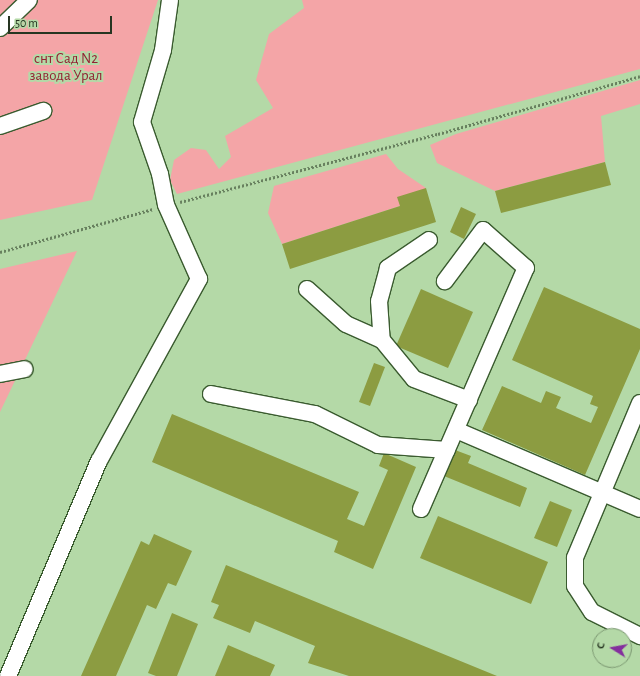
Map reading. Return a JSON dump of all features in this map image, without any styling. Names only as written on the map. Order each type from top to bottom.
[{"type":"street","points":[[0,28],[29,0]]},
{"type":"street","points":[[8,676],[99,461],[199,279],[166,205],[160,174],[142,122],[163,50],[170,0]]},
{"type":"street","points":[[0,126],[43,111]]},
{"type":"street","points":[[421,509],[526,268],[483,230],[445,281]]},
{"type":"street","points":[[382,340],[379,301],[388,268],[429,240]]},
{"type":"street","points":[[307,289],[346,324],[382,340],[414,379],[469,400]]},
{"type":"street","points":[[0,374],[26,369]]},
{"type":"street","points":[[211,394],[315,414],[378,445],[447,450]]},
{"type":"street","points":[[640,403],[601,492],[575,558],[575,586],[592,612],[640,636]]},
{"type":"street","points":[[456,430],[640,509]]},
{"type":"path","points":[[0,252],[166,205],[438,134],[640,76]]},
{"type":"green space","name":"снт Сад N2 завода Урал","points":[[0,0],[158,0],[92,200],[0,220]]},
{"type":"green space","points":[[302,0],[640,0],[640,69],[177,194],[170,180],[174,160],[191,148],[206,150],[219,169],[231,157],[225,136],[273,108],[256,80],[269,34],[304,8]]},
{"type":"green space","points":[[640,80],[640,104],[601,116],[605,162],[495,191],[437,163],[430,145],[456,134]]},
{"type":"green space","points":[[386,154],[398,169],[426,188],[400,206],[282,244],[268,213],[274,186]]},
{"type":"green space","points":[[77,251],[0,412],[0,269]]},
{"type":"building","points":[[605,162],[611,185],[501,213],[495,191]]},
{"type":"building","points":[[426,188],[436,222],[290,269],[282,244],[400,206],[397,197]]},
{"type":"building","points":[[461,207],[476,214],[464,239],[450,232]]},
{"type":"building","points":[[544,287],[640,329],[640,349],[585,475],[482,430],[502,386],[541,403],[546,391],[561,397],[556,408],[591,423],[598,407],[590,404],[593,396],[512,360]]},
{"type":"building","points":[[421,289],[473,312],[448,368],[396,346]]},
{"type":"building","points":[[374,363],[385,367],[370,406],[359,402]]},
{"type":"building","points":[[172,414],[359,492],[347,519],[364,526],[388,470],[379,466],[384,453],[416,467],[373,569],[334,552],[338,541],[152,462]]},
{"type":"building","points":[[455,450],[471,456],[468,463],[527,488],[520,507],[444,476]]},
{"type":"building","points":[[550,501],[572,510],[557,547],[534,538]]},
{"type":"building","points":[[438,516],[548,562],[531,604],[420,558]]},
{"type":"building","points":[[154,534],[192,551],[176,586],[168,583],[156,609],[147,605],[116,676],[81,676],[141,541],[149,545]]},
{"type":"building","points":[[226,565],[497,676],[349,676],[308,663],[315,646],[255,621],[250,633],[213,618],[219,605],[211,602]]},
{"type":"building","points":[[172,613],[198,624],[177,676],[156,676],[148,673]]},
{"type":"building","points":[[228,645],[275,665],[270,676],[215,676]]}]
